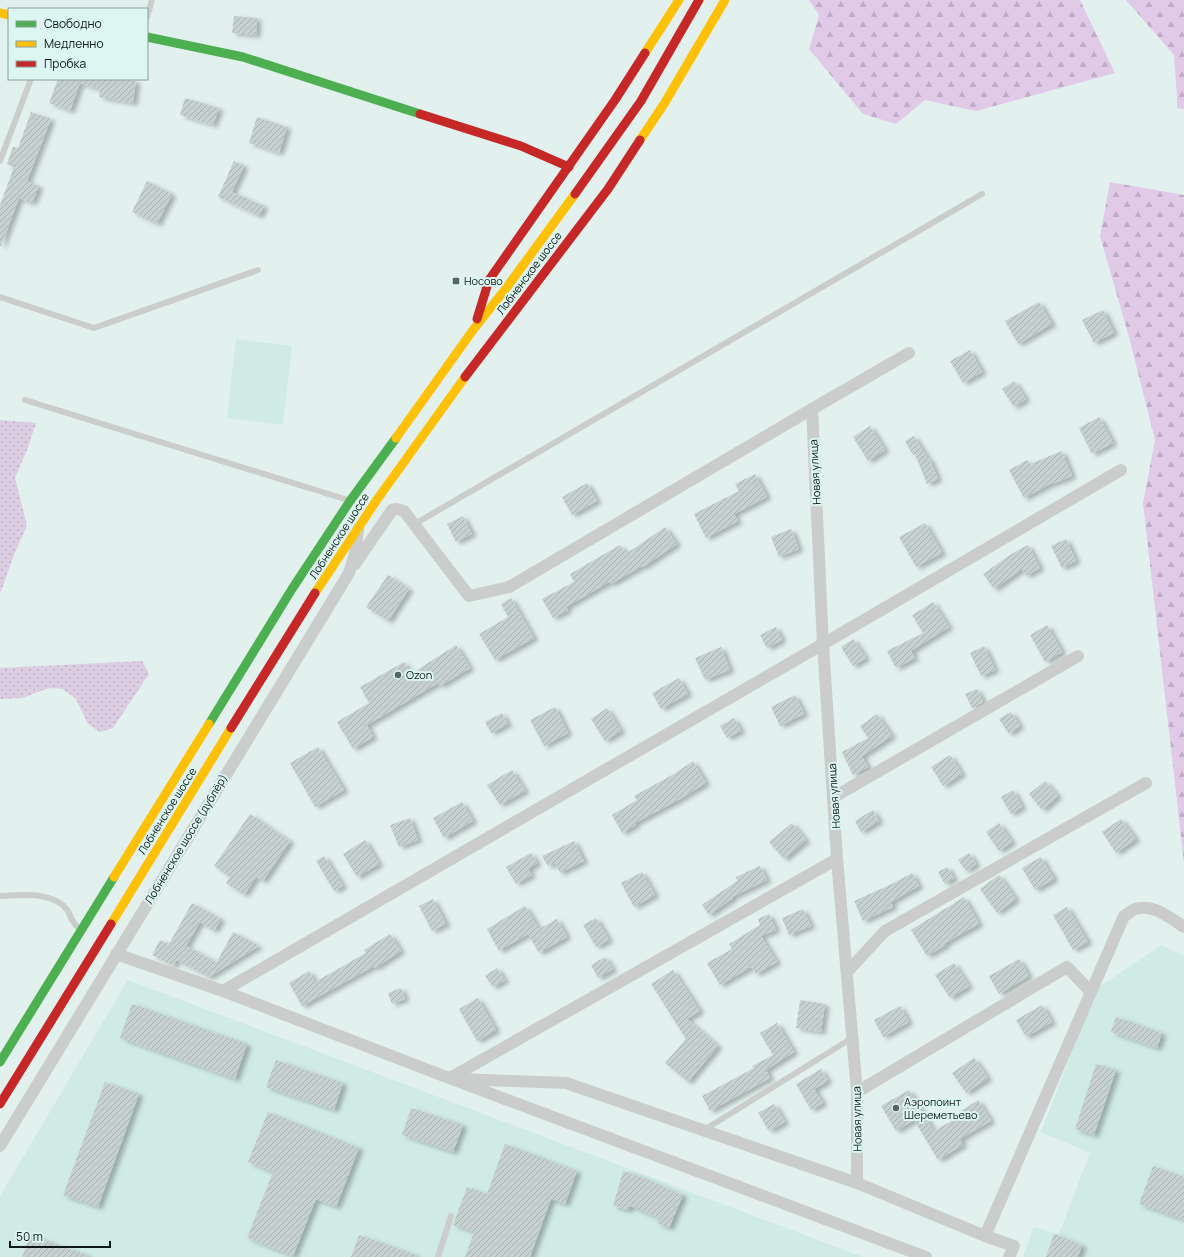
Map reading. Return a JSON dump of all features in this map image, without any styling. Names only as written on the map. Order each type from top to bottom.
[{"type":"main road","points":[[473,330],[489,280],[615,100],[679,0]]},
{"type":"main road","name":"Лобненское шоссе","points":[[0,1062],[292,589],[350,501],[473,330],[508,287],[591,173],[641,101],[699,0]]},
{"type":"main road","name":"Лобненское шоссе","points":[[0,1104],[301,616],[358,527],[448,400],[608,189],[664,104],[725,0]]},
{"type":"main road","points":[[148,38],[243,57],[521,146],[569,167]]},
{"type":"street","points":[[349,574],[392,510],[397,509],[404,511],[469,596],[509,587],[909,353]]},
{"type":"street","name":"Новая улица","points":[[812,409],[823,644],[837,859],[857,1092],[857,1182]]},
{"type":"street","points":[[223,992],[1120,470]]},
{"type":"street","name":"Лобненское шоссе (дублёр)","points":[[0,1146],[349,574],[355,554],[358,527]]},
{"type":"street","points":[[834,797],[1078,656]]},
{"type":"street","points":[[847,972],[885,931],[1146,783]]},
{"type":"street","points":[[449,1078],[837,859]]},
{"type":"street","points":[[985,1236],[1124,916],[1135,909],[1147,908],[1161,912],[1184,927]]},
{"type":"street","points":[[116,954],[223,992],[926,1257]]},
{"type":"street","points":[[857,1092],[1067,967],[1091,992]]},
{"type":"street","points":[[449,1078],[566,1083],[857,1182],[985,1236],[1014,1246],[1008,1257]]},
{"type":"lane","points":[[148,14],[152,0]]},
{"type":"lane","points":[[0,161],[30,80]]},
{"type":"lane","points":[[414,525],[982,194]]},
{"type":"lane","points":[[0,296],[94,328],[258,270]]},
{"type":"lane","points":[[25,400],[350,501]]},
{"type":"lane","points":[[0,896],[23,895],[46,897],[59,903],[69,912],[71,919],[81,931]]},
{"type":"lane","points":[[703,1130],[852,1038]]},
{"type":"lane","points":[[438,1257],[451,1216]]},
{"type":"shaded area","points":[[236,339],[292,346],[283,425],[227,418]]},
{"type":"shaded area","points":[[0,420],[36,423],[27,450],[15,478],[27,526],[15,552],[0,594]]},
{"type":"shaded area","points":[[142,661],[149,674],[113,728],[100,732],[88,724],[76,699],[63,689],[49,688],[22,698],[0,699],[0,668]]},
{"type":"shaded area","points":[[1162,945],[1184,956],[1184,1257],[1023,1257],[1034,1227],[1059,1234],[1090,1153],[1041,1132],[1096,989]]},
{"type":"shaded area","points":[[128,980],[863,1257],[0,1257],[0,1196]]},
{"type":"green space","points":[[809,0],[1080,0],[1115,73],[976,111],[925,100],[896,124],[863,114],[809,49],[819,15]]},
{"type":"green space","points":[[1126,0],[1184,0],[1184,109],[1177,108],[1174,55]]},
{"type":"green space","points":[[1110,182],[1184,195],[1184,863],[1143,503],[1155,440],[1129,337],[1100,236]]},
{"type":"building","points":[[234,16],[257,18],[256,35],[232,33]]},
{"type":"building","points":[[58,80],[136,81],[133,103],[99,97],[100,90],[80,83],[70,111],[49,103]]},
{"type":"building","points":[[185,98],[219,108],[213,125],[180,115]]},
{"type":"building","points":[[31,112],[51,119],[27,181],[39,186],[32,203],[19,198],[0,246],[0,205],[14,167],[7,164],[13,147],[18,148]]},
{"type":"building","points":[[257,117],[287,127],[279,153],[249,143]]},
{"type":"building","points":[[234,161],[244,166],[232,192],[264,206],[259,216],[218,197]]},
{"type":"building","points":[[147,181],[172,194],[157,224],[132,212]]},
{"type":"building","points":[[1039,302],[1052,324],[1018,344],[1005,321]]},
{"type":"building","points":[[1103,310],[1114,333],[1094,343],[1082,320]]},
{"type":"building","points":[[970,350],[982,372],[963,383],[950,361]]},
{"type":"building","points":[[1014,381],[1026,399],[1014,407],[1002,389]]},
{"type":"building","points":[[1099,417],[1113,443],[1092,454],[1079,428]]},
{"type":"building","points":[[870,426],[885,450],[868,461],[853,437]]},
{"type":"building","points":[[914,436],[928,459],[929,458],[938,479],[927,484],[915,454],[913,455],[905,441]]},
{"type":"building","points":[[1062,451],[1072,476],[1052,483],[1024,498],[1009,470],[1027,460],[1030,464]]},
{"type":"building","points":[[755,474],[767,497],[734,514],[738,521],[706,538],[694,514],[739,491],[735,484]]},
{"type":"building","points":[[587,483],[597,501],[572,515],[562,497]]},
{"type":"building","points":[[463,516],[472,534],[456,542],[447,524]]},
{"type":"building","points":[[925,523],[942,553],[916,567],[899,537]]},
{"type":"building","points":[[665,527],[677,544],[643,567],[642,566],[611,584],[609,582],[566,607],[568,610],[553,618],[542,599],[574,582],[570,574],[620,545],[626,554]]},
{"type":"building","points":[[791,529],[799,549],[779,557],[771,537]]},
{"type":"building","points":[[1066,539],[1076,561],[1062,568],[1051,546]]},
{"type":"building","points":[[1028,545],[1040,568],[1026,576],[1022,569],[994,589],[983,574],[1013,553]]},
{"type":"building","points":[[388,575],[409,589],[388,621],[366,607]]},
{"type":"building","points":[[511,598],[534,638],[495,660],[479,634],[508,617],[501,604]]},
{"type":"building","points":[[933,602],[949,627],[911,651],[915,658],[896,668],[887,651],[923,633],[912,615]]},
{"type":"building","points":[[1047,625],[1062,652],[1045,662],[1030,635]]},
{"type":"building","points":[[776,627],[782,640],[767,648],[760,635]]},
{"type":"building","points":[[853,639],[866,658],[853,666],[841,647]]},
{"type":"building","points":[[456,645],[470,668],[440,686],[438,683],[367,725],[373,737],[353,749],[337,722],[369,703],[360,687],[404,662],[411,674]]},
{"type":"building","points":[[984,646],[995,670],[981,676],[970,653]]},
{"type":"building","points":[[721,647],[730,670],[705,680],[695,658]]},
{"type":"building","points":[[679,678],[688,694],[661,709],[652,693]]},
{"type":"building","points":[[977,689],[983,702],[972,708],[965,694]]},
{"type":"building","points":[[795,695],[804,714],[780,726],[771,707]]},
{"type":"building","points":[[555,707],[568,733],[544,746],[530,720]]},
{"type":"building","points":[[607,708],[621,731],[605,741],[591,719]]},
{"type":"building","points":[[1011,712],[1020,726],[1009,734],[999,719]]},
{"type":"building","points":[[502,713],[508,724],[491,733],[485,722]]},
{"type":"building","points":[[877,714],[892,736],[862,756],[868,767],[853,775],[842,752],[868,738],[860,726]]},
{"type":"building","points":[[734,718],[741,731],[727,738],[720,726]]},
{"type":"building","points":[[318,747],[344,790],[315,807],[290,763]]},
{"type":"building","points":[[950,755],[962,774],[943,786],[931,767]]},
{"type":"building","points":[[693,761],[706,783],[635,823],[636,825],[622,833],[612,815],[637,800],[634,796],[674,774]]},
{"type":"building","points":[[512,770],[525,791],[500,805],[487,785]]},
{"type":"building","points":[[1045,781],[1058,796],[1042,810],[1029,794]]},
{"type":"building","points":[[1013,790],[1022,807],[1011,814],[1001,797]]},
{"type":"building","points":[[462,802],[473,821],[444,838],[433,818]]},
{"type":"building","points":[[873,810],[879,821],[861,832],[855,821]]},
{"type":"building","points":[[250,814],[290,841],[263,881],[256,877],[244,895],[226,883],[230,877],[214,866]]},
{"type":"building","points":[[410,818],[418,840],[399,847],[390,825]]},
{"type":"building","points":[[1121,819],[1136,839],[1116,853],[1102,832]]},
{"type":"building","points":[[792,823],[806,840],[784,859],[769,842]]},
{"type":"building","points":[[999,823],[1012,842],[999,851],[986,832]]},
{"type":"building","points":[[365,840],[379,864],[357,877],[343,854]]},
{"type":"building","points":[[574,841],[584,861],[560,873],[555,863],[548,866],[542,856]]},
{"type":"building","points":[[531,853],[537,863],[528,869],[532,875],[516,884],[506,867]]},
{"type":"building","points":[[969,853],[976,864],[966,871],[958,860]]},
{"type":"building","points":[[324,856],[343,886],[334,891],[316,861]]},
{"type":"building","points":[[1041,857],[1054,879],[1035,890],[1022,868]]},
{"type":"building","points":[[760,866],[767,880],[732,897],[733,898],[709,915],[702,905],[737,881],[736,877]]},
{"type":"building","points":[[947,867],[954,878],[945,884],[938,872]]},
{"type":"building","points":[[642,872],[655,895],[634,907],[621,883]]},
{"type":"building","points":[[912,873],[919,886],[891,902],[893,907],[863,921],[854,901],[892,884]]},
{"type":"building","points":[[999,875],[1016,899],[997,913],[980,889]]},
{"type":"building","points":[[964,897],[979,924],[945,943],[946,945],[927,956],[911,930]]},
{"type":"building","points":[[433,899],[446,924],[432,931],[419,906]]},
{"type":"building","points":[[192,903],[221,919],[214,931],[200,922],[186,946],[217,962],[233,932],[259,946],[209,977],[176,960],[174,966],[152,955],[160,940],[169,944]]},
{"type":"building","points":[[525,906],[539,929],[557,919],[567,937],[539,953],[528,934],[499,951],[487,929]]},
{"type":"building","points":[[1067,907],[1088,942],[1073,950],[1053,915]]},
{"type":"building","points":[[803,909],[811,926],[789,935],[782,918]]},
{"type":"building","points":[[769,914],[776,930],[761,936],[777,962],[756,974],[751,967],[720,985],[707,963],[732,949],[729,944],[760,925],[758,919]]},
{"type":"building","points":[[596,918],[609,940],[596,947],[583,925]]},
{"type":"building","points":[[390,934],[401,951],[375,968],[374,966],[302,1006],[289,983],[309,971],[315,982],[366,953],[364,950]]},
{"type":"building","points":[[605,957],[613,969],[598,978],[591,965]]},
{"type":"building","points":[[1019,959],[1029,976],[999,994],[989,976]]},
{"type":"building","points":[[954,963],[969,986],[950,998],[935,975]]},
{"type":"building","points":[[497,968],[505,980],[493,987],[485,976]]},
{"type":"building","points":[[673,970],[700,1011],[687,1019],[718,1046],[688,1082],[665,1063],[686,1039],[651,984]]},
{"type":"building","points":[[401,988],[405,999],[392,1004],[388,993]]},
{"type":"building","points":[[478,998],[496,1030],[477,1041],[459,1009]]},
{"type":"building","points":[[800,1000],[825,1004],[821,1032],[796,1028]]},
{"type":"building","points":[[132,1004],[247,1044],[235,1079],[120,1038]]},
{"type":"building","points":[[1042,1005],[1052,1022],[1026,1037],[1016,1020]]},
{"type":"building","points":[[900,1006],[909,1022],[883,1037],[874,1020]]},
{"type":"building","points":[[1116,1017],[1162,1033],[1157,1048],[1111,1032]]},
{"type":"building","points":[[777,1023],[794,1052],[766,1070],[770,1078],[710,1111],[702,1096],[754,1068],[752,1066],[773,1055],[760,1033]]},
{"type":"building","points":[[974,1058],[988,1078],[966,1093],[952,1073]]},
{"type":"building","points":[[276,1060],[343,1083],[334,1110],[266,1087]]},
{"type":"building","points":[[1096,1064],[1116,1070],[1094,1135],[1075,1129]]},
{"type":"building","points":[[821,1069],[828,1081],[814,1089],[823,1103],[811,1110],[796,1084]]},
{"type":"building","points":[[105,1082],[139,1094],[98,1207],[63,1195]]},
{"type":"building","points":[[909,1090],[934,1131],[960,1116],[958,1113],[978,1100],[991,1121],[960,1139],[963,1145],[938,1160],[914,1120],[896,1131],[881,1106]]},
{"type":"building","points":[[774,1104],[785,1122],[769,1131],[758,1113]]},
{"type":"building","points":[[411,1108],[463,1125],[453,1152],[402,1135]]},
{"type":"building","points":[[268,1112],[359,1148],[336,1207],[316,1199],[293,1256],[247,1238],[273,1172],[248,1162]]},
{"type":"building","points":[[505,1144],[577,1171],[565,1204],[551,1199],[530,1257],[465,1257],[474,1232],[453,1225],[454,1222],[467,1187],[487,1194]]},
{"type":"building","points":[[1153,1166],[1184,1177],[1184,1220],[1139,1204]]},
{"type":"building","points":[[623,1171],[639,1176],[683,1195],[669,1228],[657,1223],[659,1218],[630,1206],[628,1210],[613,1206]]},
{"type":"building","points":[[1054,1234],[1082,1245],[1078,1257],[1046,1257]]},
{"type":"building","points":[[30,1235],[88,1255],[87,1257],[22,1257]]},
{"type":"building","points":[[359,1235],[416,1255],[416,1257],[351,1257]]},
{"type":"traffic: fast","points":[[148,37],[243,57],[420,114]]},
{"type":"traffic: fast","points":[[209,724],[292,589],[350,501],[396,438]]},
{"type":"traffic: fast","points":[[0,1062],[114,877]]},
{"type":"traffic: slow","points":[[645,53],[679,0]]},
{"type":"traffic: slow","points":[[640,140],[664,104],[725,0]]},
{"type":"traffic: slow","points":[[0,13],[8,15]]},
{"type":"traffic: slow","points":[[396,438],[473,330],[507,287],[575,194]]},
{"type":"traffic: slow","points":[[315,593],[376,501],[465,377]]},
{"type":"traffic: slow","points":[[114,877],[209,724]]},
{"type":"traffic: slow","points":[[111,924],[231,728]]},
{"type":"traffic: jam","points":[[575,194],[641,101],[699,0]]},
{"type":"traffic: jam","points":[[477,319],[489,280],[615,100],[645,53]]},
{"type":"traffic: jam","points":[[420,114],[521,146],[569,167]]},
{"type":"traffic: jam","points":[[465,377],[608,189],[640,140]]},
{"type":"traffic: jam","points":[[231,728],[315,593]]},
{"type":"traffic: jam","points":[[0,1104],[111,924]]},
{"type":"place","name":"Носово","points":[[456,281]]},
{"type":"place","name":"Ozon","points":[[398,675]]},
{"type":"place","name":"Аэропоинт Шереметьево","points":[[896,1108]]}]
